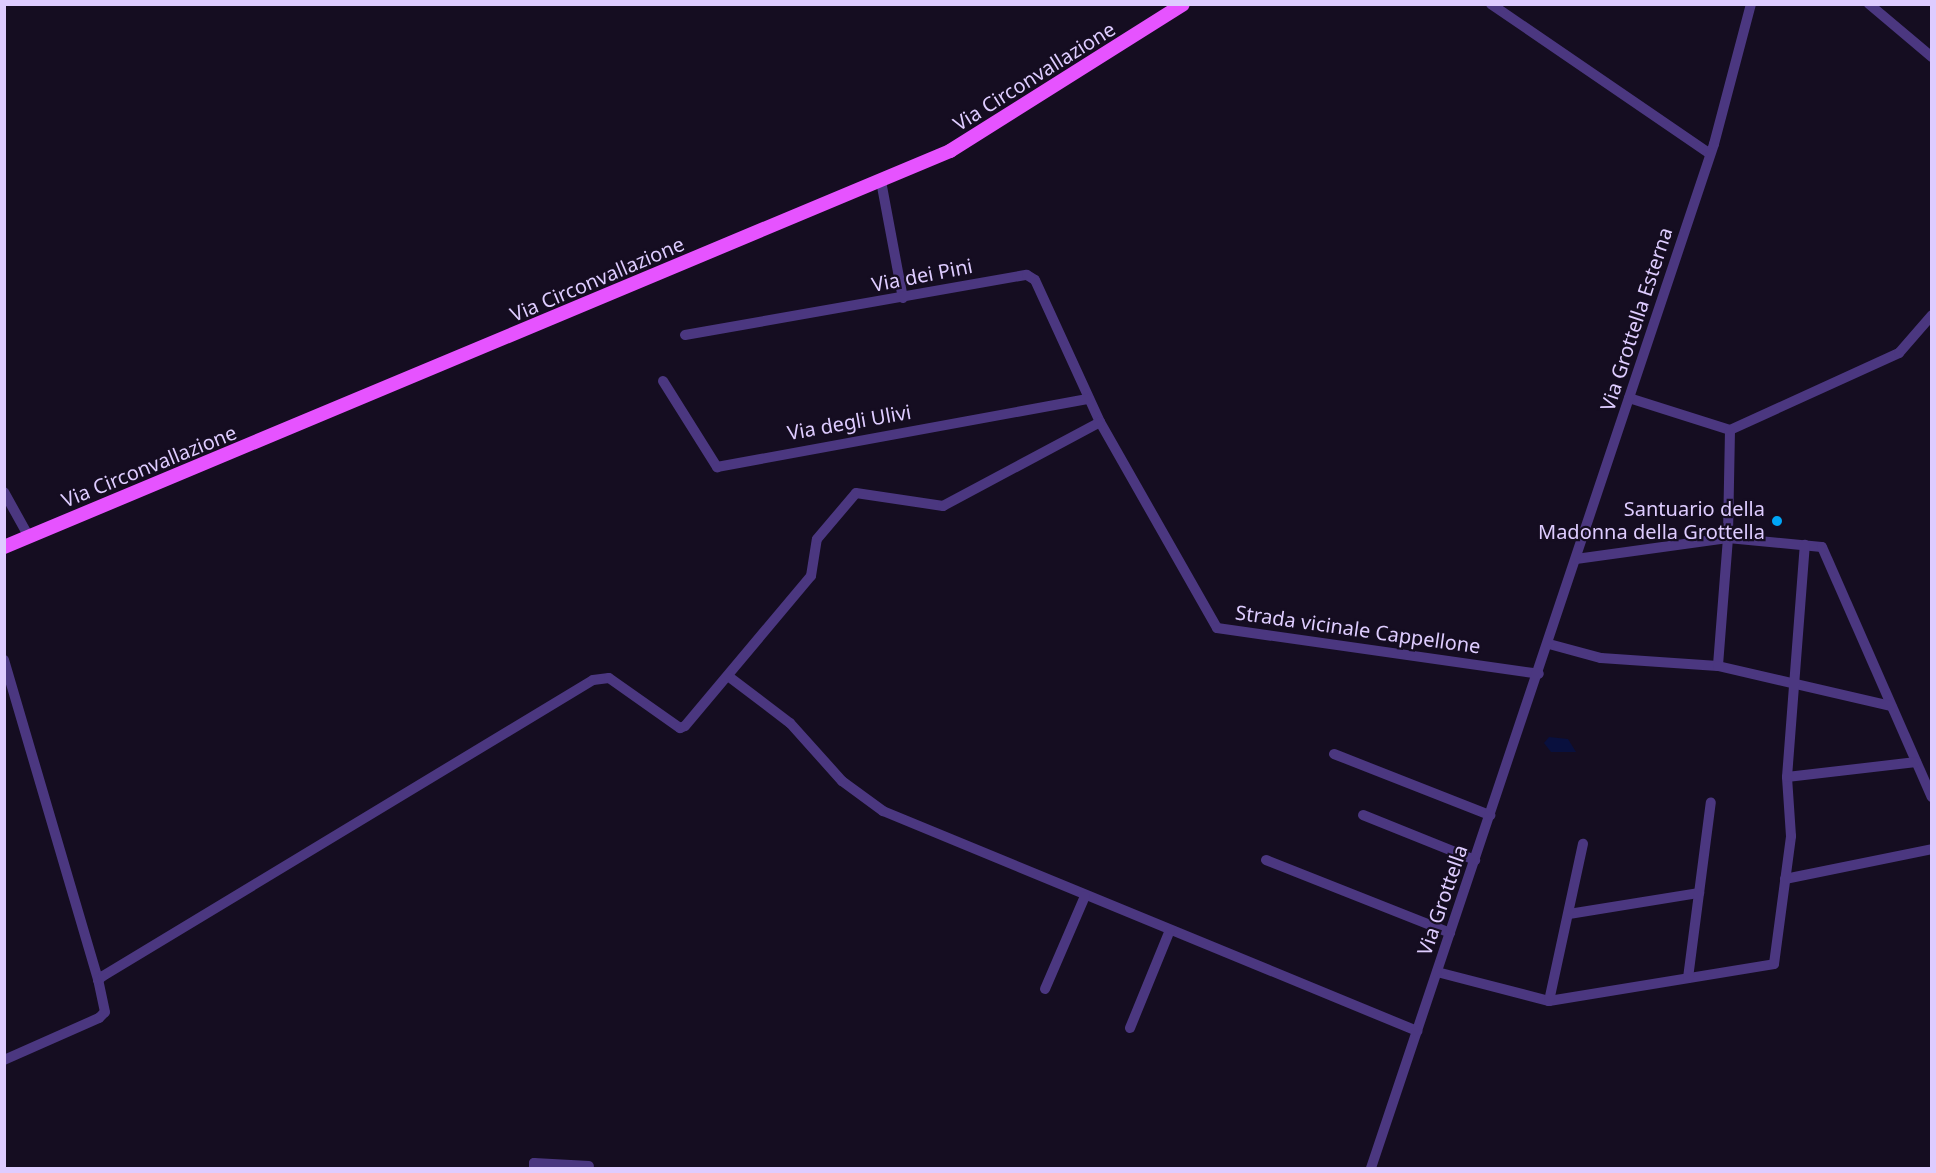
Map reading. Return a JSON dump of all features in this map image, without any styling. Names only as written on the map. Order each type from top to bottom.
[{"type":"main road","name":"Via Circonvallazione","points":[[8,548],[29,537],[950,151],[1183,4]]},
{"type":"street","points":[[1491,4],[1710,154]]},
{"type":"street","name":"Via Grottella Esterna","points":[[1549,644],[1710,154],[1751,4]]},
{"type":"street","points":[[1869,4],[1932,57]]},
{"type":"street","points":[[881,181],[903,298]]},
{"type":"street","name":"Via dei Pini","points":[[685,335],[1028,275],[1035,280],[1089,399]]},
{"type":"street","points":[[1629,398],[1730,430],[1899,353],[1932,315]]},
{"type":"street","name":"Via degli Ulivi","points":[[663,381],[712,464],[720,467],[739,459],[1089,399]]},
{"type":"street","name":"Strada vicinale Cappellone","points":[[1089,399],[1217,628],[1539,674]]},
{"type":"street","points":[[98,980],[593,680],[609,678],[680,728],[728,676],[811,576],[818,539],[856,493],[943,506],[1100,422]]},
{"type":"street","points":[[1718,666],[1728,538],[1730,430]]},
{"type":"street","points":[[4,492],[29,537]]},
{"type":"street","points":[[1576,559],[1728,538],[1822,547],[1932,797]]},
{"type":"street","points":[[1437,972],[1549,1001],[1607,996],[1689,978],[1774,964],[1791,836],[1787,777],[1805,545]]},
{"type":"street","points":[[1549,644],[1601,658],[1718,666],[1891,706]]},
{"type":"street","name":"Via Grottella","points":[[1371,1168],[1549,644]]},
{"type":"street","points":[[4,660],[98,980],[105,1012],[99,1018],[4,1060]]},
{"type":"street","points":[[728,676],[790,723],[842,781],[883,811],[1417,1031]]},
{"type":"street","points":[[1334,754],[1490,815]]},
{"type":"street","points":[[1787,777],[1916,762]]},
{"type":"street","points":[[1689,978],[1711,802]]},
{"type":"street","points":[[1363,815],[1475,860]]},
{"type":"street","points":[[1549,1001],[1583,844]]},
{"type":"street","points":[[1785,879],[1932,849]]},
{"type":"street","points":[[1266,860],[1450,933]]},
{"type":"street","points":[[1569,914],[1699,893]]},
{"type":"street","points":[[1045,989],[1085,896]]},
{"type":"street","points":[[1130,1028],[1170,930]]},
{"type":"street","points":[[534,1168],[534,1163],[589,1166]]},
{"type":"shaded area","points":[[1549,737],[1568,739],[1576,752],[1551,752],[1544,743]]},
{"type":"place","name":"Santuario della Madonna della Grottella","points":[[1777,521]]}]
